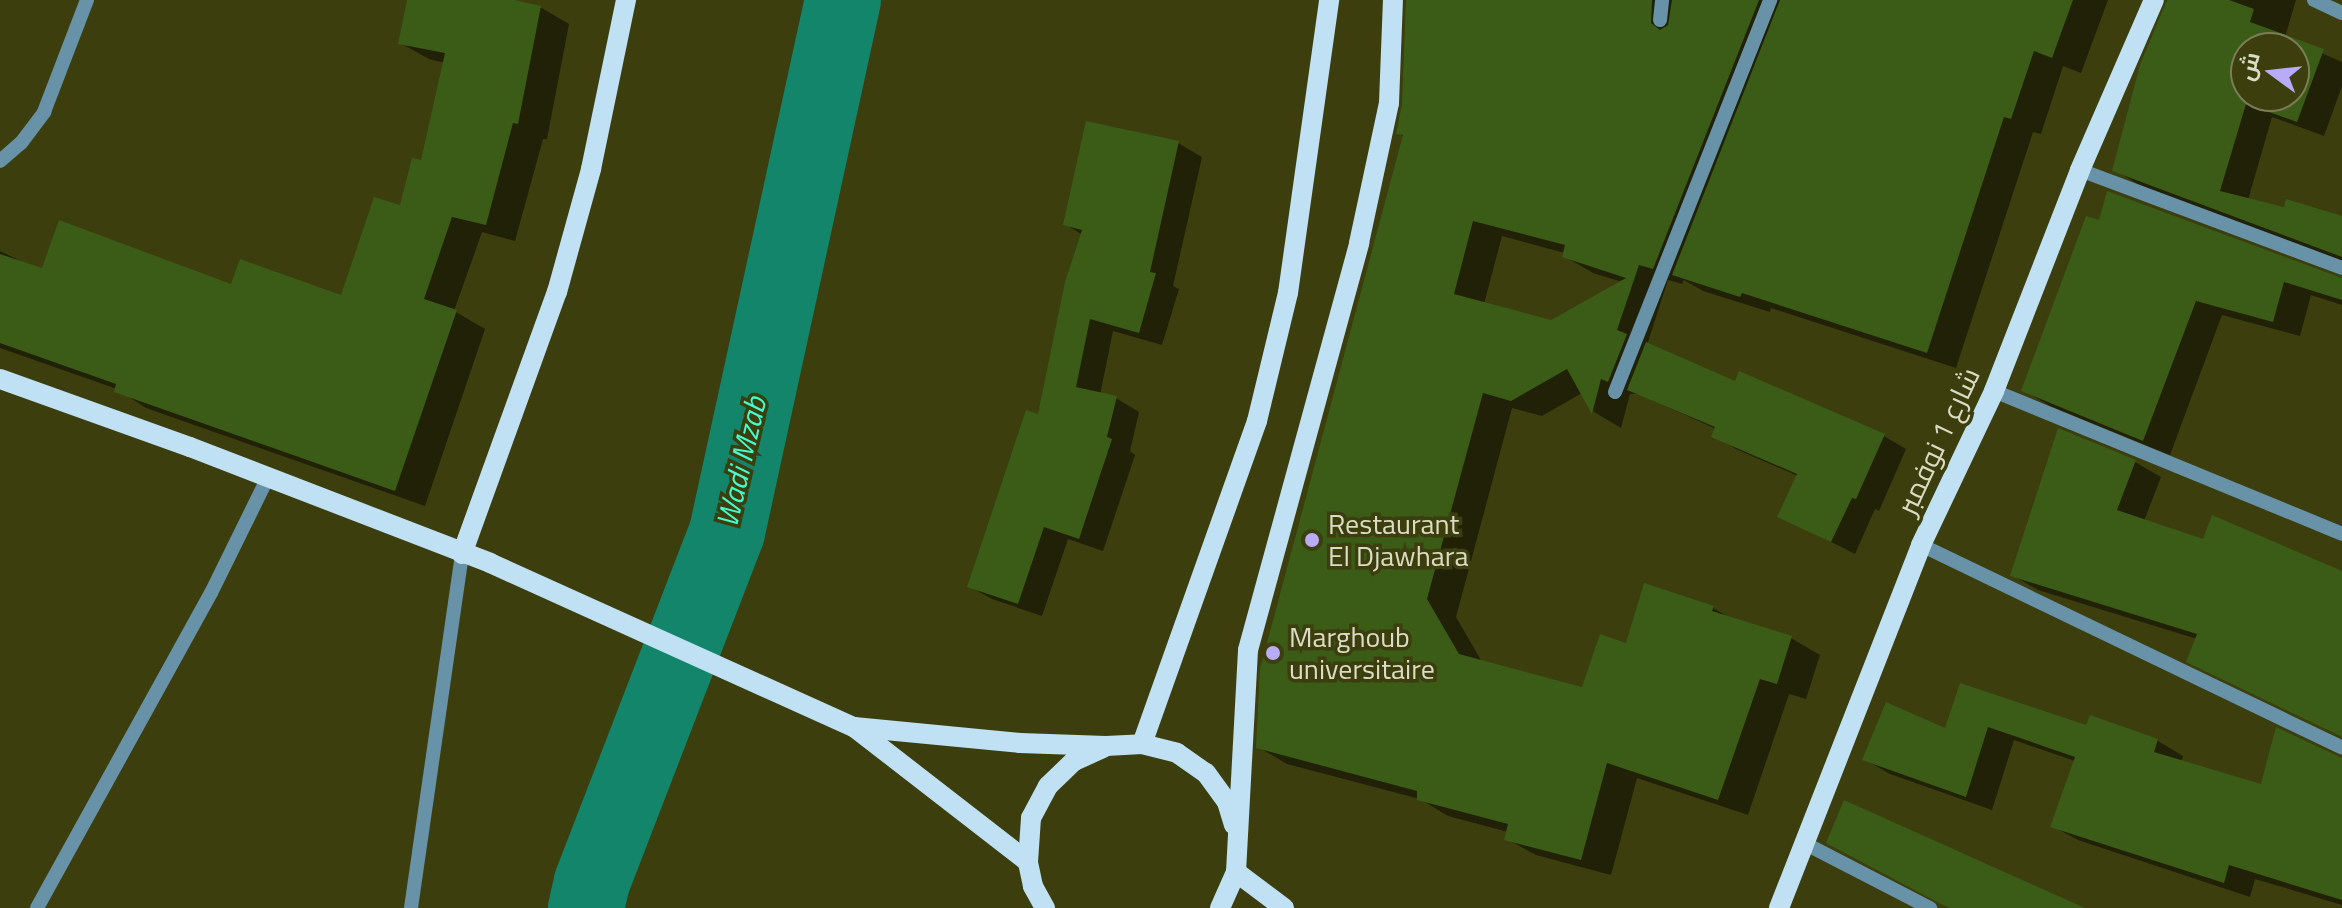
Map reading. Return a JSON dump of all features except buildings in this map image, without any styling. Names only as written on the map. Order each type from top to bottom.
[{"type":"main road","points":[[462,554],[557,292],[591,169],[626,0]]},
{"type":"main road","points":[[1142,744],[1261,407],[1288,293],[1329,0]]},
{"type":"main road","points":[[1220,908],[1236,872],[1248,650],[1359,243],[1389,103],[1393,0]]},
{"type":"main road","name":"شارع 1 نوفمبر","points":[[1779,908],[1921,545],[1994,391],[2080,170],[2154,0]]},
{"type":"main road","points":[[0,379],[268,477],[490,563],[854,727],[1028,862]]},
{"type":"main road","points":[[854,727],[942,737],[1106,746],[1142,744],[1177,753],[1206,773],[1227,802],[1237,836]]},
{"type":"main road","points":[[1045,908],[1033,886],[1028,862],[1031,818],[1048,786],[1074,761],[1106,746]]},
{"type":"main road","points":[[1236,872],[1284,908]]},
{"type":"street","points":[[0,161],[21,143],[44,112],[87,0]]},
{"type":"street","points":[[1660,20],[1662,0]]},
{"type":"street","points":[[1615,392],[1770,0]]},
{"type":"street","points":[[2314,0],[2342,13]]},
{"type":"street","points":[[2080,170],[2342,268]]},
{"type":"street","points":[[1994,391],[2342,534]]},
{"type":"street","points":[[37,908],[211,593],[268,477]]},
{"type":"street","points":[[1921,545],[2342,748]]},
{"type":"street","points":[[411,908],[462,554]]},
{"type":"street","points":[[1804,843],[1930,908]]},
{"type":"waterway","name":"Wadi Mzab","points":[[586,908],[592,882],[727,532],[843,0]]},
{"type":"place","name":"Restaurant El Djawhara","points":[[1312,540]]},
{"type":"place","name":"Marghoub universitaire","points":[[1273,653]]}]
